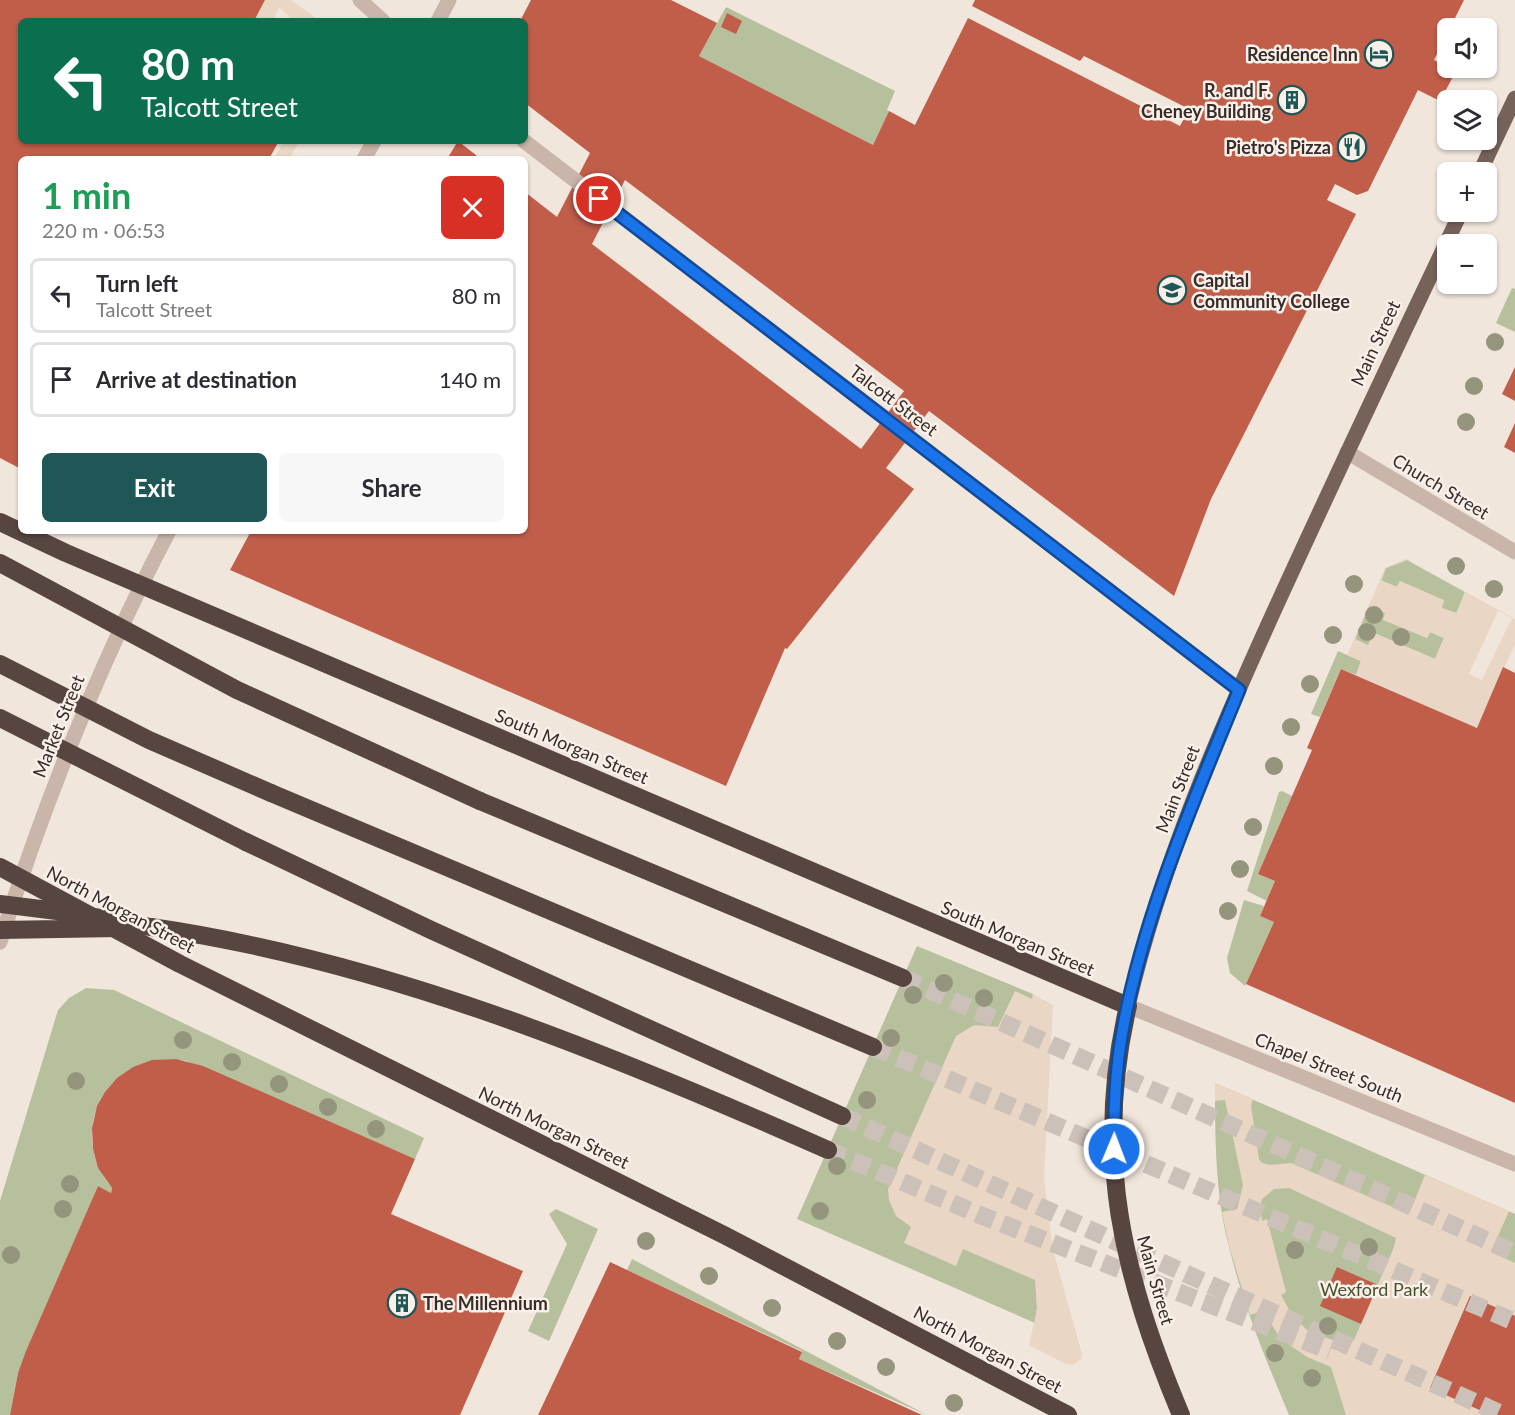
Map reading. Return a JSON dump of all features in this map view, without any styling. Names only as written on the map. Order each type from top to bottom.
[{"type":"highway","name":"South Morgan Street","points":[[0,522],[18,530]]},
{"type":"highway","name":"South Morgan Street","points":[[26,534],[141,586],[1128,1006]]},
{"type":"highway","points":[[0,563],[237,690],[480,801],[903,978]]},
{"type":"highway","points":[[0,664],[149,740],[873,1047]]},
{"type":"highway","points":[[0,718],[246,842],[431,930],[842,1116]]},
{"type":"highway","name":"North Morgan Street","points":[[0,867],[180,964],[724,1235],[1068,1415]]},
{"type":"highway","points":[[0,904],[72,913],[237,940],[370,974],[446,998],[640,1072],[828,1150]]},
{"type":"highway","points":[[0,930],[151,927]]},
{"type":"highway","name":"Main Street","points":[[1128,1006],[1121,1042],[1115,1100],[1114,1162],[1119,1223],[1140,1309],[1181,1415]]},
{"type":"main road","points":[[1485,162],[1515,98]]},
{"type":"main road","name":"Main Street","points":[[1128,1006],[1172,861],[1239,690],[1347,452],[1456,222]]},
{"type":"street","points":[[360,0],[380,18]]},
{"type":"street","points":[[440,18],[449,0]]},
{"type":"street","name":"Talcott Street","points":[[528,144],[1239,690]]},
{"type":"street","name":"Church Street","points":[[1347,452],[1515,552]]},
{"type":"street","name":"Market Street","points":[[0,942],[21,879],[82,718],[141,586],[167,534]]},
{"type":"street","name":"Chapel Street South","points":[[1128,1006],[1515,1164]]},
{"type":"green space","points":[[726,7],[895,91],[887,110],[889,111],[873,145],[699,56]]},
{"type":"green space","points":[[1512,288],[1515,289],[1515,332],[1496,323]]},
{"type":"green space","points":[[1407,560],[1465,592],[1456,614],[1441,608],[1444,601],[1400,581],[1397,587],[1381,581],[1386,568]]},
{"type":"green space","points":[[1369,606],[1386,613],[1383,619],[1427,638],[1430,632],[1444,638],[1435,659],[1374,633],[1368,646],[1355,639]]},
{"type":"green space","points":[[1338,651],[1361,661],[1356,675],[1341,669],[1320,717],[1311,714]]},
{"type":"green space","points":[[1282,791],[1292,796],[1258,874],[1275,881],[1267,901],[1247,891],[1279,792]]},
{"type":"green space","points":[[1244,900],[1264,906],[1260,916],[1274,922],[1245,986],[1230,973],[1227,958]]},
{"type":"green space","points":[[917,946],[1033,994],[1028,1038],[1038,1300],[1035,1323],[797,1219]]},
{"type":"green space","points":[[86,988],[114,990],[424,1138],[415,1159],[186,1061],[159,1060],[135,1067],[116,1080],[102,1098],[94,1119],[92,1142],[98,1165],[112,1188],[111,1193],[98,1186],[18,1373],[10,1415],[0,1415],[0,1201],[58,1010],[69,998]]},
{"type":"green space","name":"Wexford Park","points":[[1215,1083],[1515,1214],[1515,1415],[1289,1415],[1248,1311],[1224,1227],[1217,1165]]},
{"type":"green space","points":[[556,1209],[598,1229],[549,1341],[528,1331],[567,1244],[549,1214]]},
{"type":"green space","points":[[632,1259],[927,1415],[799,1359],[802,1351],[627,1270]]},
{"type":"shaded area","points":[[265,0],[291,0],[316,18],[291,18],[279,7],[274,18],[256,18]]},
{"type":"shaded area","points":[[282,144],[298,144],[291,156],[276,156]]},
{"type":"shaded area","points":[[1406,559],[1515,619],[1515,644],[1477,728],[1356,675],[1361,661],[1347,655],[1385,568]],"holes":[[[1407,560],[1465,592],[1457,613],[1442,608],[1444,600],[1400,581],[1397,587],[1381,580],[1386,568]],[[1369,606],[1385,613],[1383,620],[1427,638],[1430,632],[1444,638],[1435,659],[1373,633],[1368,645],[1355,639]],[[1498,611],[1512,618],[1482,680],[1469,674]]]},
{"type":"shaded area","points":[[1015,991],[1032,999],[1033,994],[1053,1005],[1044,1178],[1053,1250],[1082,1354],[1081,1359],[1073,1365],[1066,1364],[1029,1345],[1037,1310],[1035,1280],[963,1249],[956,1266],[904,1243],[911,1227],[896,1216],[889,1200],[888,1189],[956,1036],[974,1025],[998,1027]]},
{"type":"shaded area","points":[[1215,1083],[1253,1099],[1251,1106],[1259,1159],[1262,1163],[1270,1165],[1291,1163],[1409,1214],[1425,1175],[1509,1211],[1491,1252],[1515,1263],[1515,1316],[1470,1296],[1430,1388],[1491,1415],[1346,1415],[1331,1367],[1307,1357],[1281,1339],[1263,1311],[1250,1315],[1229,1246],[1222,1212],[1237,1209],[1243,1185],[1225,1100],[1215,1101]],"holes":[[[1289,1188],[1396,1238],[1354,1340],[1347,1346],[1307,1330],[1292,1315],[1281,1295],[1286,1292],[1267,1219],[1262,1221],[1260,1207],[1262,1199],[1274,1189]]]},
{"type":"building","points":[[0,0],[265,0],[256,18],[18,18],[18,144],[277,144],[271,156],[18,156],[18,467],[0,458]]},
{"type":"building","points":[[531,0],[671,0],[717,23],[699,56],[873,145],[889,111],[915,125],[968,18],[1180,126],[1189,109],[1084,56],[1080,61],[972,6],[975,0],[1464,0],[1455,18],[1437,18],[1437,54],[1434,60],[1437,62],[1437,78],[1452,78],[1446,90],[1437,90],[1437,100],[1418,90],[1368,191],[1357,195],[1335,184],[1327,200],[1356,214],[1211,499],[1174,596],[929,411],[886,468],[914,489],[787,649],[785,648],[726,786],[230,570],[249,534],[528,534],[528,194],[557,217],[590,153],[528,105],[528,18],[522,18]],"holes":[[[625,180],[904,391],[861,449],[592,244]]]},
{"type":"building","points":[[727,13],[742,21],[736,34],[721,27]]},
{"type":"building","points":[[456,144],[462,144],[477,156],[449,156]]},
{"type":"building","points":[[1515,367],[1515,401],[1502,394]]},
{"type":"building","points":[[1515,423],[1515,453],[1504,447]]},
{"type":"building","points":[[1503,667],[1515,673],[1515,1103],[1246,984],[1274,922],[1260,916],[1275,881],[1258,874],[1312,750],[1307,748],[1341,669],[1477,728]]},
{"type":"building","points":[[176,1059],[203,1066],[415,1159],[391,1214],[523,1271],[460,1415],[10,1415],[18,1373],[26,1351],[98,1186],[111,1193],[112,1188],[98,1168],[93,1149],[92,1128],[97,1106],[117,1078],[133,1067],[152,1060]]},
{"type":"building","points":[[610,1262],[802,1352],[799,1359],[922,1415],[538,1415]]},
{"type":"building","points":[[1337,1267],[1378,1285],[1361,1324],[1320,1306]]},
{"type":"building","points":[[1470,1296],[1515,1316],[1515,1415],[1491,1415],[1430,1388]]},
{"type":"tunnel","points":[[903,978],[1515,1253]]},
{"type":"tunnel","points":[[873,1047],[1515,1322]]},
{"type":"tunnel","points":[[842,1116],[1191,1276],[1504,1415]]},
{"type":"tunnel","points":[[828,1150],[980,1215],[1330,1351]]},
{"type":"place","name":"Residence Inn","points":[[1379,54]]},
{"type":"place","name":"R. and F. Cheney Building","points":[[1292,100]]},
{"type":"place","name":"Pietro's Pizza","points":[[1352,147]]},
{"type":"place","name":"Capital Community College","points":[[1172,290]]},
{"type":"place","name":"The Millennium","points":[[402,1303]]},
{"type":"route","points":[[599,199],[1239,690],[1183,830],[1136,973],[1121,1042],[1116,1088],[1114,1149]]}]
